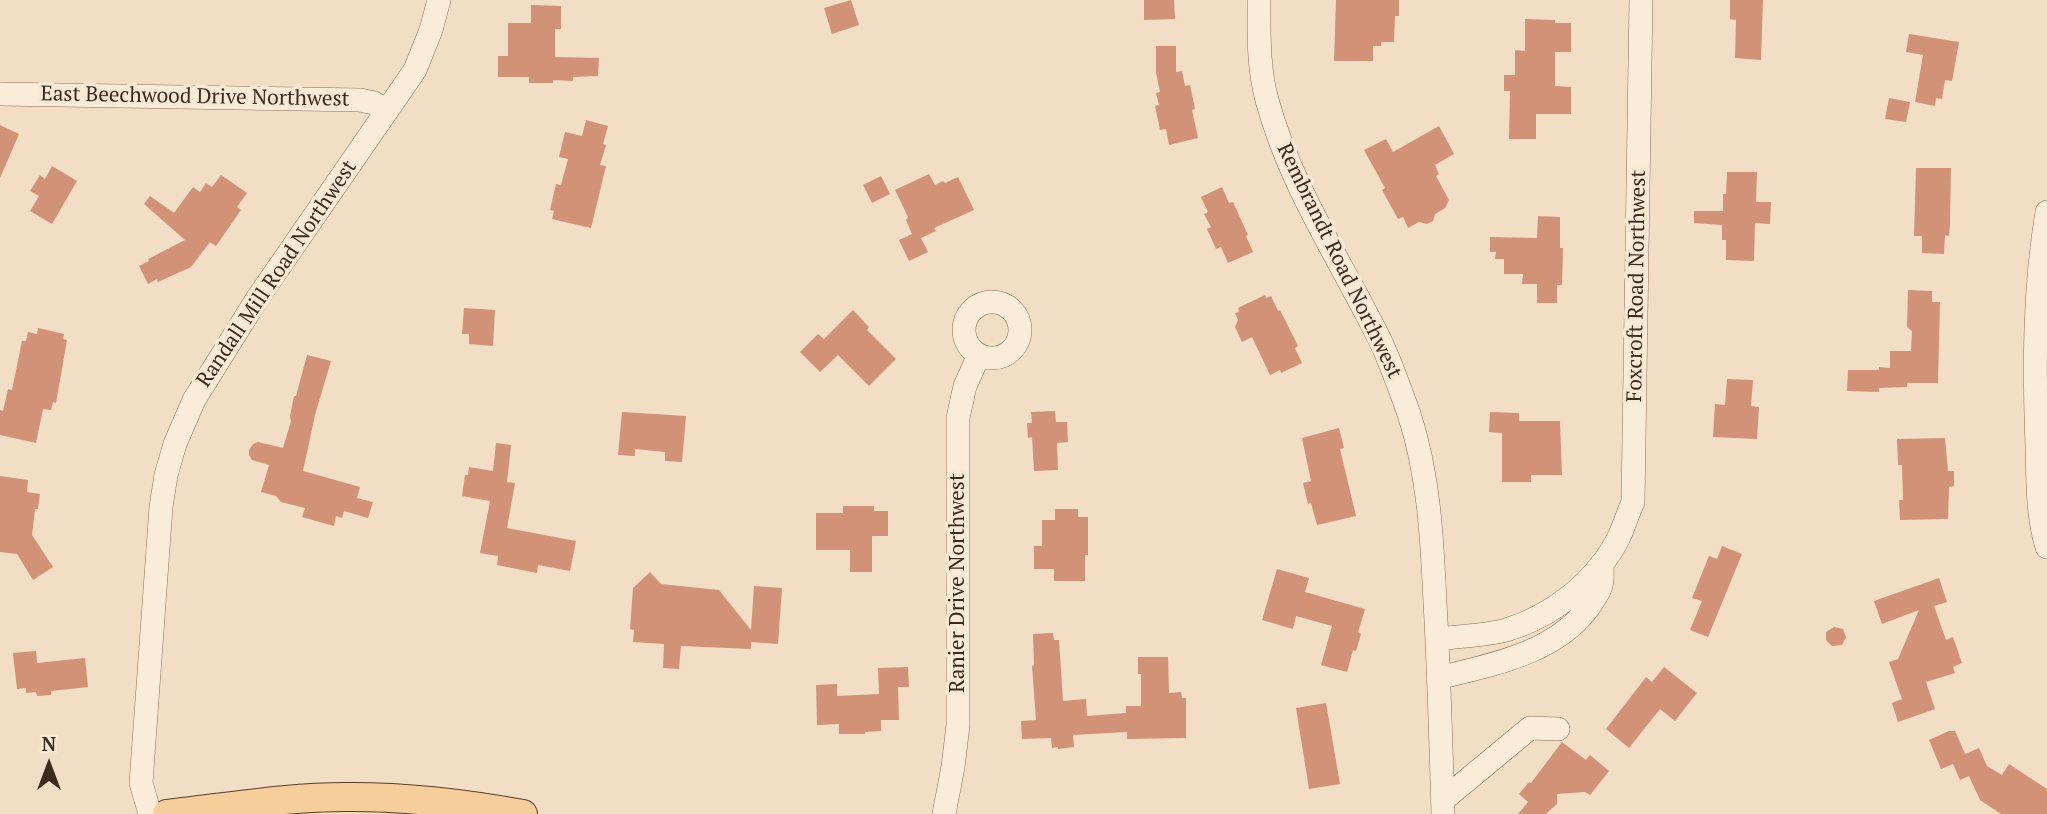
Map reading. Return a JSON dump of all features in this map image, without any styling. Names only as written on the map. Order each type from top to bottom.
[{"type":"main road","points":[[167,814],[290,800],[352,797],[431,800],[519,814]]},
{"type":"street","name":"Randall Mill Road Northwest","points":[[150,814],[141,783],[161,507],[175,444],[194,400],[257,299],[415,70],[431,30],[439,0]]},
{"type":"street","name":"Rembrandt Road Northwest","points":[[1259,0],[1259,51],[1265,87],[1283,149],[1380,341],[1410,417],[1422,464],[1431,514],[1443,807]]},
{"type":"street","name":"Foxcroft Road Northwest","points":[[1437,639],[1503,631],[1529,622],[1553,609],[1585,583],[1602,564],[1619,537],[1633,502],[1641,0]]},
{"type":"street","name":"East Beechwood Drive Northwest","points":[[0,94],[360,100],[374,103],[387,111]]},
{"type":"street","points":[[2047,212],[2038,287],[2034,376],[2039,504],[2047,547]]},
{"type":"street","name":"Ranier Drive Northwest","points":[[944,814],[958,724],[958,418],[965,386],[979,355]]},
{"type":"street","name":"Foxcroft Road Northwest","points":[[1438,678],[1504,662],[1529,653],[1558,635],[1584,613],[1601,588],[1602,564]]},
{"type":"street","points":[[1443,807],[1531,729],[1558,729]]},
{"type":"building","points":[[851,0],[859,25],[832,34],[824,8]]},
{"type":"building","points":[[1144,0],[1174,0],[1175,19],[1144,20]]},
{"type":"building","points":[[1336,0],[1399,0],[1394,42],[1381,42],[1381,46],[1373,46],[1373,61],[1334,61]]},
{"type":"building","points":[[1730,0],[1763,0],[1761,60],[1735,58],[1736,20],[1730,19]]},
{"type":"building","points":[[531,5],[561,6],[561,29],[555,29],[555,57],[599,58],[598,76],[573,77],[573,81],[553,80],[553,83],[529,83],[529,77],[498,77],[498,56],[508,56],[508,23],[531,23]]},
{"type":"building","points":[[1525,19],[1571,23],[1571,52],[1555,52],[1555,86],[1571,87],[1571,114],[1536,114],[1536,139],[1509,139],[1510,91],[1504,91],[1504,75],[1515,75],[1515,50],[1525,51]]},
{"type":"building","points":[[1909,34],[1959,42],[1952,81],[1945,80],[1942,99],[1936,98],[1935,106],[1915,102],[1923,55],[1906,52]]},
{"type":"building","points":[[1156,46],[1176,46],[1176,72],[1182,71],[1185,86],[1190,85],[1198,138],[1169,145],[1166,129],[1160,130],[1155,106],[1159,105],[1156,93],[1160,92],[1156,73]]},
{"type":"building","points":[[1889,98],[1910,102],[1906,122],[1885,119]]},
{"type":"building","points":[[586,120],[608,126],[600,165],[606,166],[591,228],[552,219],[554,211],[550,210],[556,184],[561,185],[568,159],[559,157],[565,132],[582,136]]},
{"type":"building","points":[[0,125],[19,134],[0,178]]},
{"type":"building","points":[[1439,126],[1454,154],[1435,165],[1439,174],[1436,176],[1449,200],[1445,208],[1435,214],[1433,221],[1427,224],[1419,222],[1408,228],[1403,217],[1398,219],[1364,150],[1386,139],[1393,152]]},
{"type":"building","points":[[52,166],[77,181],[52,224],[30,211],[39,196],[30,191],[40,175],[45,179]]},
{"type":"building","points":[[1916,168],[1951,168],[1950,224],[1949,236],[1945,235],[1944,254],[1922,253],[1922,236],[1914,236]]},
{"type":"building","points":[[1727,172],[1757,172],[1756,202],[1771,202],[1770,224],[1755,223],[1754,261],[1726,260],[1726,240],[1722,240],[1722,225],[1694,223],[1694,211],[1723,211]]},
{"type":"building","points":[[929,174],[935,185],[958,177],[974,210],[934,228],[936,231],[921,238],[928,252],[909,261],[899,240],[912,234],[906,220],[908,217],[895,190]]},
{"type":"building","points":[[221,175],[247,193],[237,207],[241,210],[216,246],[210,242],[191,267],[148,284],[139,266],[185,240],[144,204],[150,196],[174,213],[193,187],[200,192],[206,183],[212,187]]},
{"type":"building","points":[[881,176],[890,194],[872,203],[863,185]]},
{"type":"building","points":[[1222,187],[1229,203],[1233,202],[1253,252],[1228,263],[1221,247],[1216,249],[1207,229],[1211,227],[1204,214],[1208,212],[1201,197]]},
{"type":"building","points":[[1538,216],[1560,217],[1562,285],[1557,285],[1557,303],[1537,303],[1537,284],[1522,284],[1523,274],[1504,274],[1504,259],[1495,259],[1496,252],[1490,252],[1490,237],[1537,238]]},
{"type":"building","points":[[1908,290],[1932,291],[1932,302],[1940,302],[1938,383],[1907,383],[1907,387],[1879,388],[1879,392],[1847,391],[1848,370],[1890,368],[1890,351],[1911,351],[1912,331],[1907,327]]},
{"type":"building","points":[[1265,295],[1266,298],[1271,296],[1278,311],[1280,310],[1298,346],[1295,348],[1302,363],[1270,375],[1252,337],[1242,342],[1235,327],[1238,320],[1235,313],[1239,312],[1238,308]]},
{"type":"building","points":[[464,308],[495,310],[493,346],[469,344],[469,334],[462,334]]},
{"type":"building","points":[[853,310],[869,327],[867,330],[896,359],[869,386],[838,355],[820,372],[800,352],[818,334],[824,339]]},
{"type":"building","points":[[38,328],[64,334],[63,339],[67,340],[56,403],[53,402],[51,410],[43,409],[36,443],[0,435],[0,410],[3,411],[8,389],[12,390],[22,341],[26,341],[28,332],[37,334]]},
{"type":"building","points":[[307,355],[331,361],[315,415],[303,471],[360,487],[357,498],[373,502],[368,518],[344,511],[342,518],[336,516],[334,526],[302,517],[305,508],[281,502],[276,496],[261,492],[269,465],[252,460],[249,450],[258,442],[283,448],[291,421],[294,396]]},
{"type":"building","points":[[1727,379],[1753,380],[1751,406],[1759,407],[1757,439],[1713,437],[1715,404],[1725,405]]},
{"type":"building","points":[[1055,411],[1056,422],[1067,422],[1068,442],[1057,443],[1058,470],[1034,471],[1032,437],[1028,438],[1027,423],[1032,423],[1031,412]]},
{"type":"building","points":[[622,412],[686,416],[682,462],[665,461],[665,452],[635,449],[635,456],[618,455]]},
{"type":"building","points":[[1490,412],[1519,413],[1519,421],[1560,421],[1562,475],[1531,475],[1531,482],[1502,482],[1502,433],[1489,432]]},
{"type":"building","points":[[1339,428],[1344,448],[1340,449],[1356,516],[1317,525],[1303,483],[1311,481],[1302,438]]},
{"type":"building","points":[[1945,438],[1948,471],[1954,471],[1954,486],[1949,487],[1948,519],[1900,520],[1899,500],[1903,500],[1902,465],[1898,465],[1897,439]]},
{"type":"building","points":[[496,443],[511,445],[507,482],[515,483],[507,528],[576,541],[570,571],[538,565],[537,573],[497,565],[498,556],[480,553],[490,501],[462,496],[465,475],[468,475],[469,467],[493,471]]},
{"type":"building","points":[[0,476],[28,480],[27,492],[40,494],[32,535],[53,567],[33,580],[17,554],[0,552]]},
{"type":"building","points":[[843,506],[874,506],[874,511],[888,511],[888,536],[872,536],[872,572],[850,572],[850,550],[816,550],[816,513],[843,513]]},
{"type":"building","points":[[1055,509],[1078,509],[1078,517],[1088,517],[1085,581],[1054,581],[1054,569],[1034,569],[1034,546],[1042,546],[1042,520],[1055,520]]},
{"type":"building","points":[[1722,546],[1742,554],[1708,637],[1690,630],[1702,601],[1692,598],[1709,556],[1717,559]]},
{"type":"building","points":[[1277,569],[1309,578],[1305,592],[1365,609],[1358,632],[1361,634],[1347,672],[1321,665],[1332,626],[1296,616],[1293,629],[1262,620]]},
{"type":"building","points":[[650,572],[661,584],[719,590],[751,630],[754,586],[782,588],[778,644],[751,642],[751,649],[681,646],[679,669],[663,668],[664,644],[633,642],[634,630],[630,629],[633,588]]},
{"type":"building","points":[[1939,578],[1947,602],[1934,606],[1946,640],[1953,637],[1962,663],[1953,667],[1955,673],[1926,682],[1935,709],[1898,722],[1892,703],[1902,699],[1889,662],[1898,659],[1919,610],[1882,624],[1874,601]]},
{"type":"building","points":[[1834,627],[1843,629],[1846,637],[1842,645],[1832,646],[1826,640],[1826,632]]},
{"type":"building","points":[[1053,633],[1054,640],[1059,640],[1063,701],[1086,699],[1087,716],[1126,713],[1126,706],[1141,706],[1138,657],[1168,657],[1169,693],[1181,692],[1182,698],[1186,698],[1186,738],[1127,739],[1127,732],[1073,735],[1074,747],[1058,749],[1052,748],[1051,738],[1022,739],[1021,721],[1036,720],[1032,666],[1033,634]]},
{"type":"building","points":[[36,651],[37,663],[85,658],[88,687],[51,691],[51,695],[37,696],[36,692],[26,693],[26,688],[17,689],[13,653]]},
{"type":"building","points":[[908,667],[909,687],[898,687],[899,720],[881,720],[881,731],[865,734],[839,734],[839,724],[817,725],[816,685],[837,684],[837,696],[879,694],[878,668]]},
{"type":"building","points":[[1664,667],[1697,693],[1675,721],[1660,709],[1629,748],[1606,729],[1646,677],[1652,682]]},
{"type":"building","points":[[1326,703],[1340,784],[1309,789],[1296,708]]},
{"type":"building","points":[[1955,731],[1965,754],[1979,748],[1987,766],[2002,775],[2009,764],[2047,789],[2047,814],[2001,814],[1980,800],[1969,776],[1960,780],[1953,764],[1941,769],[1929,740]]},
{"type":"building","points":[[1562,742],[1586,760],[1590,755],[1609,771],[1590,795],[1585,792],[1557,794],[1557,804],[1546,814],[1518,814],[1528,802],[1519,794],[1531,783]]}]
